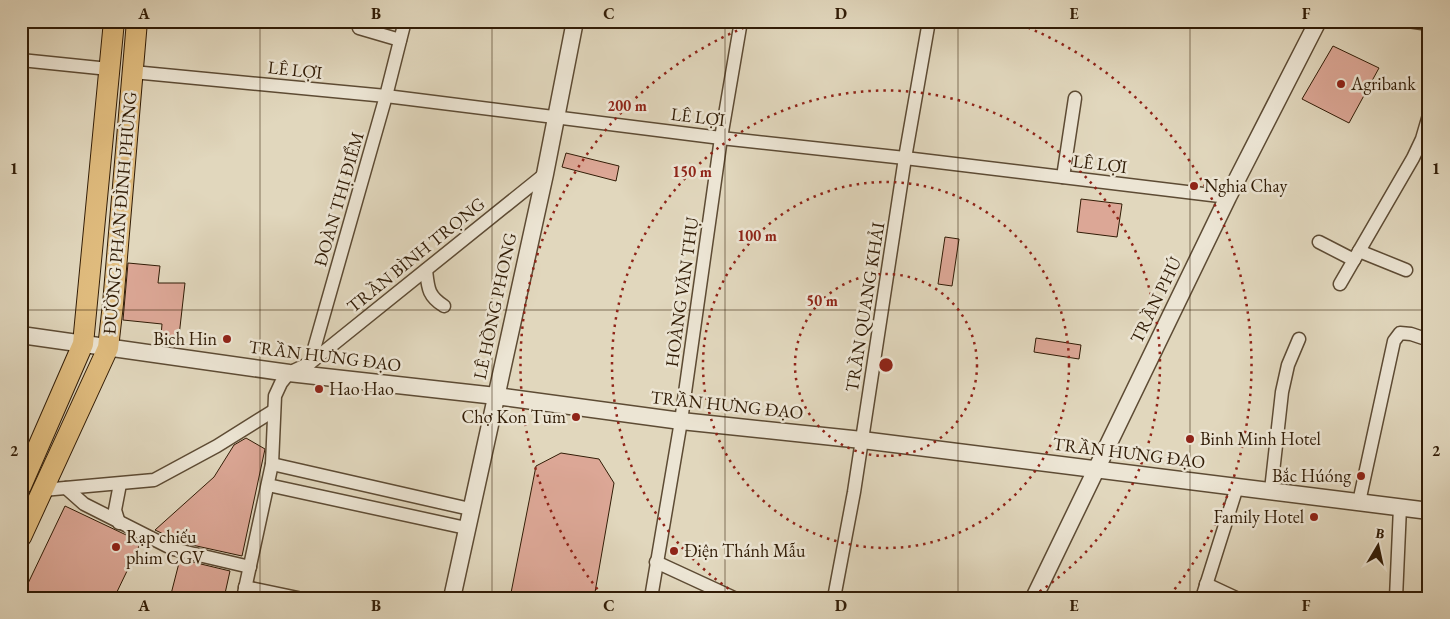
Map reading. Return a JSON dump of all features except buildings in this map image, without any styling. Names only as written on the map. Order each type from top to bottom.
[{"type":"main road","name":"ĐƯỜNG PHAN ĐÌNH PHÙNG","points":[[21,486],[83,344],[114,21]]},
{"type":"main road","name":"ĐƯỜNG PHAN ĐÌNH PHÙNG","points":[[21,537],[108,348],[137,21]]},
{"type":"street","name":"ĐOÀN THỊ ĐIỂM","points":[[310,363],[386,96],[405,21]]},
{"type":"street","name":"LÊ HỒNG PHONG","points":[[452,598],[545,174],[575,21]]},
{"type":"street","name":"HOÀNG VĂN THỤ","points":[[651,598],[681,421],[721,138],[741,21]]},
{"type":"street","name":"TRẦN QUANG KHẢI","points":[[834,598],[862,440],[905,158],[929,21]]},
{"type":"street","name":"TRẦN PHÚ","points":[[1034,598],[1228,197],[1318,21]]},
{"type":"street","points":[[1408,21],[1429,24]]},
{"type":"street","points":[[359,28],[400,40]]},
{"type":"street","points":[[21,60],[108,69]]},
{"type":"street","name":"LÊ LỢI","points":[[133,72],[386,96],[721,138],[1228,197]]},
{"type":"street","points":[[1063,177],[1076,98]]},
{"type":"street","points":[[1340,284],[1413,158],[1422,139],[1429,115]]},
{"type":"street","name":"TRẦN BÌNH TRỌNG","points":[[310,363],[545,174]]},
{"type":"street","points":[[1319,242],[1406,270]]},
{"type":"street","points":[[426,270],[430,294],[444,306]]},
{"type":"street","points":[[1358,502],[1394,341],[1400,333],[1405,332],[1429,340]]},
{"type":"street","name":"TRẦN HƯNG ĐẠO","points":[[21,335],[289,373],[496,396],[681,421],[1097,468],[1429,511]]},
{"type":"street","points":[[1271,490],[1282,392],[1288,365],[1299,339]]},
{"type":"street","points":[[298,598],[244,593],[272,464],[275,396],[280,383],[289,373],[310,363]]},
{"type":"street","points":[[43,490],[154,480],[218,446],[273,411]]},
{"type":"street","points":[[272,464],[470,509]]},
{"type":"street","points":[[118,523],[115,510],[120,484]]},
{"type":"street","points":[[268,485],[466,528]]},
{"type":"street","points":[[1202,598],[1237,487]]},
{"type":"street","points":[[66,488],[84,504],[118,523],[173,549],[250,567]]},
{"type":"street","points":[[1396,598],[1400,507]]},
{"type":"street","points":[[656,562],[734,598]]},
{"type":"street","points":[[1206,584],[1236,598]]},
{"type":"place","name":"Agribank","points":[[1341,84]]},
{"type":"place","name":"Nghia Chay","points":[[1194,186]]},
{"type":"place","name":"Bich Hin","points":[[227,339]]},
{"type":"place","name":"Hao Hao","points":[[319,389]]},
{"type":"place","name":"Chợ Kon Tum","points":[[576,417]]},
{"type":"place","name":"Binh Minh Hotel","points":[[1190,439]]},
{"type":"place","name":"Bắc Húóng","points":[[1361,476]]},
{"type":"place","name":"Family Hotel","points":[[1314,517]]},
{"type":"place","name":"Rạp chiếu phim CGV","points":[[116,547]]},
{"type":"place","name":"Điện Thánh Mẫu","points":[[674,551]]}]
